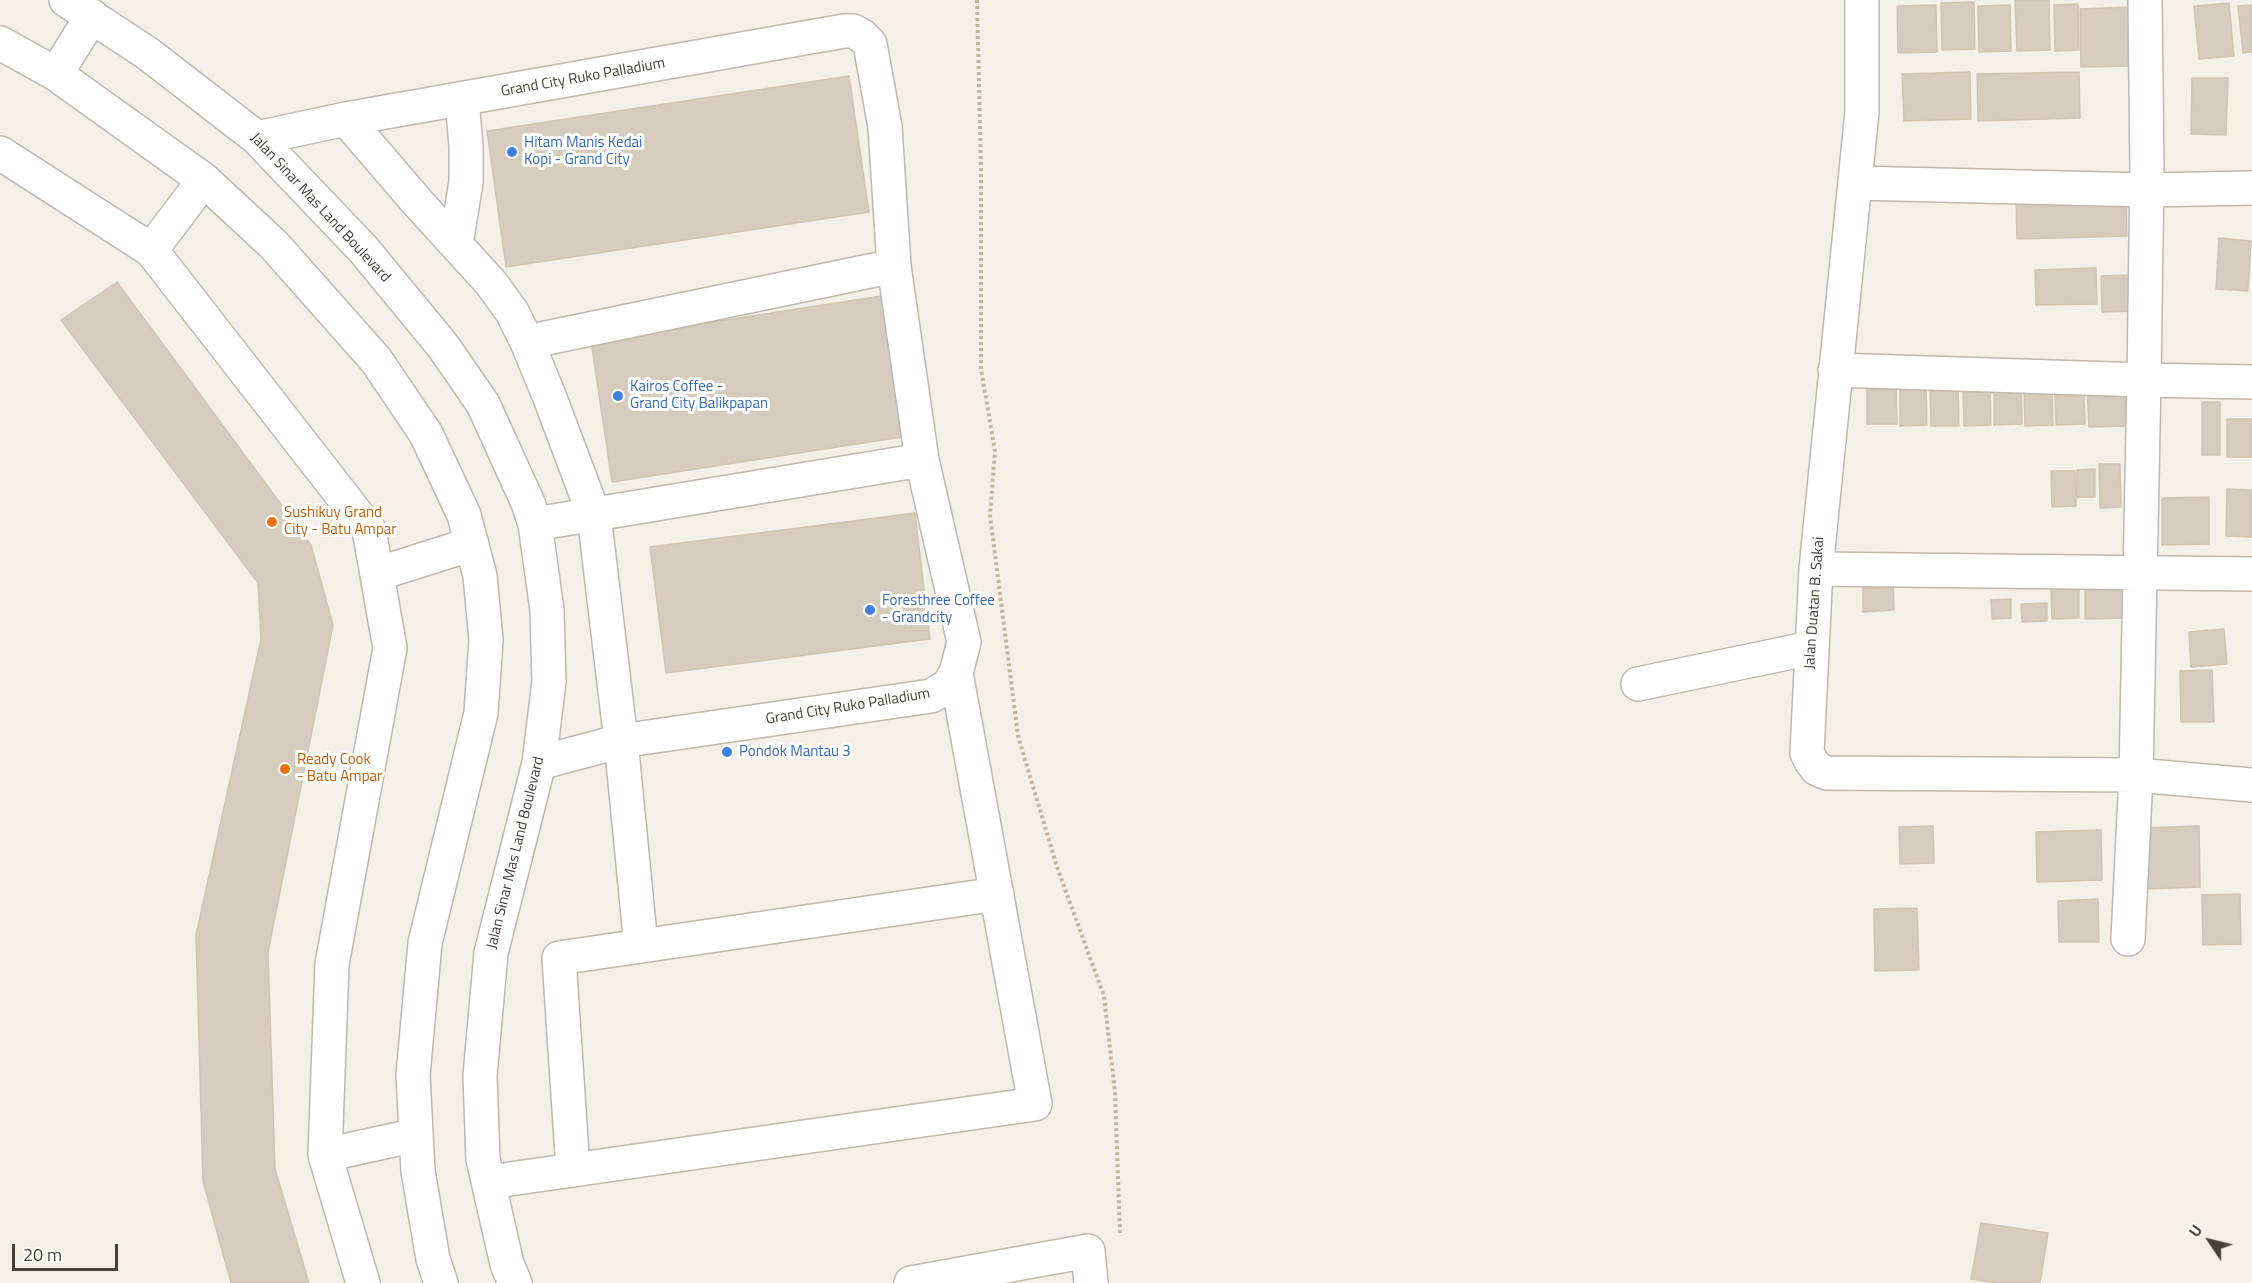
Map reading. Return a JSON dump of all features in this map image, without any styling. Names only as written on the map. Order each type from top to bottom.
[{"type":"street","name":"Jalan Duatan B. Sakai","points":[[1862,0],[1862,112],[1816,569],[1806,753],[1817,769],[1827,773],[2136,775],[2252,785]]},
{"type":"street","points":[[2128,939],[2136,775],[2144,380],[2147,190],[2145,0]]},
{"type":"street","points":[[56,74],[79,8]]},
{"type":"street","name":"Jalan Sinar Mas Land Boulevard","points":[[79,8],[147,53],[257,138],[363,249],[443,346],[483,404],[528,503],[535,524],[547,610],[549,682],[539,763],[491,953],[480,1076],[483,1158],[507,1264],[514,1283]]},
{"type":"street","name":"Grand City Ruko Palladium","points":[[257,138],[346,119],[844,31],[854,31],[870,44],[885,127],[894,266],[922,460],[964,642],[956,673],[948,686],[931,696],[621,741],[539,763]]},
{"type":"street","points":[[0,43],[56,74],[204,180],[274,245],[376,360],[426,434],[464,515],[480,576],[486,640],[481,712],[425,943],[413,1075],[418,1171],[432,1259],[441,1283]]},
{"type":"street","points":[[456,244],[466,182],[462,100]]},
{"type":"street","points":[[346,119],[491,283],[512,312],[527,342],[594,515],[621,741],[641,946]]},
{"type":"street","points":[[0,153],[152,250],[369,530],[390,648],[332,964],[325,1155],[363,1283]]},
{"type":"street","points":[[152,250],[204,180]]},
{"type":"street","points":[[1855,183],[2147,190],[2252,188]]},
{"type":"street","points":[[527,342],[894,266]]},
{"type":"street","points":[[1835,370],[2144,380],[2252,381]]},
{"type":"street","points":[[535,524],[922,460]]},
{"type":"street","points":[[377,574],[472,544]]},
{"type":"street","points":[[1816,569],[2252,574]]},
{"type":"street","points":[[1638,684],[1811,648]]},
{"type":"street","points":[[489,1182],[1035,1104],[956,673]]},
{"type":"street","points":[[573,1170],[560,958],[997,894]]},
{"type":"street","points":[[325,1155],[416,1135]]},
{"type":"street","points":[[911,1283],[1088,1251],[1091,1283]]},
{"type":"path","points":[[977,0],[981,168],[981,369],[995,451],[990,515],[1018,736],[1057,867],[1104,996],[1114,1092],[1120,1236]]},
{"type":"building","points":[[2015,0],[2049,0],[2050,50],[2017,51]]},
{"type":"building","points":[[1974,2],[1975,49],[1942,50],[1941,3]]},
{"type":"building","points":[[2229,3],[2234,56],[2199,59],[2194,6]]},
{"type":"building","points":[[2078,4],[2079,50],[2055,51],[2054,5]]},
{"type":"building","points":[[1936,5],[1937,52],[1898,53],[1897,6]]},
{"type":"building","points":[[2010,5],[2011,51],[1979,52],[1978,6]]},
{"type":"building","points":[[2252,5],[2252,52],[2243,53],[2238,6]]},
{"type":"building","points":[[2131,7],[2132,66],[2081,67],[2080,9]]},
{"type":"building","points":[[1970,72],[1971,119],[1904,121],[1902,74]]},
{"type":"building","points":[[2079,72],[2080,118],[1978,121],[1977,74]]},
{"type":"building","points":[[849,76],[869,212],[506,267],[487,131]]},
{"type":"building","points":[[2192,78],[2228,78],[2226,135],[2191,134]]},
{"type":"building","points":[[2126,193],[2127,236],[2017,239],[2016,196]]},
{"type":"building","points":[[2219,238],[2251,241],[2248,291],[2216,289]]},
{"type":"building","points":[[2096,268],[2097,304],[2036,305],[2035,270]]},
{"type":"building","points":[[2134,275],[2135,311],[2102,312],[2101,276]]},
{"type":"building","points":[[117,282],[311,545],[333,625],[268,952],[275,1169],[309,1283],[231,1283],[203,1181],[196,935],[261,639],[258,583],[61,320]]},
{"type":"building","points":[[881,296],[902,437],[612,482],[591,341]]},
{"type":"building","points":[[2021,382],[2022,424],[1994,425],[1994,383]]},
{"type":"building","points":[[1958,385],[1959,426],[1931,426],[1930,386]]},
{"type":"building","points":[[1900,387],[1926,387],[1927,425],[1900,426]]},
{"type":"building","points":[[1990,387],[1991,425],[1964,426],[1963,388]]},
{"type":"building","points":[[2125,387],[2126,426],[2089,427],[2087,388]]},
{"type":"building","points":[[2024,388],[2052,388],[2053,425],[2025,426]]},
{"type":"building","points":[[1896,389],[1897,424],[1867,424],[1867,390]]},
{"type":"building","points":[[2084,390],[2085,424],[2056,425],[2055,391]]},
{"type":"building","points":[[2202,402],[2220,402],[2220,455],[2202,455]]},
{"type":"building","points":[[2227,419],[2252,419],[2252,457],[2227,457]]},
{"type":"building","points":[[2099,464],[2120,464],[2121,507],[2100,508]]},
{"type":"building","points":[[2095,469],[2095,497],[2077,497],[2077,470]]},
{"type":"building","points":[[2051,471],[2075,471],[2076,506],[2052,507]]},
{"type":"building","points":[[2227,489],[2252,490],[2252,537],[2226,536]]},
{"type":"building","points":[[2209,497],[2209,544],[2162,545],[2162,498]]},
{"type":"building","points":[[915,513],[930,639],[666,673],[650,547]]},
{"type":"building","points":[[1863,581],[1893,581],[1894,610],[1863,612]]},
{"type":"building","points":[[2124,585],[2125,618],[2085,619],[2085,587]]},
{"type":"building","points":[[2079,587],[2079,618],[2052,619],[2051,588]]},
{"type":"building","points":[[2011,599],[2011,618],[1992,619],[1991,600]]},
{"type":"building","points":[[2047,603],[2047,621],[2022,622],[2021,604]]},
{"type":"building","points":[[2224,629],[2227,664],[2191,667],[2189,632]]},
{"type":"building","points":[[2212,670],[2214,722],[2181,722],[2180,671]]},
{"type":"building","points":[[1933,826],[1934,863],[1900,864],[1899,827]]},
{"type":"building","points":[[2199,826],[2200,887],[2146,889],[2145,828]]},
{"type":"building","points":[[2101,830],[2102,880],[2037,882],[2036,832]]},
{"type":"building","points":[[2240,894],[2241,944],[2203,945],[2202,895]]},
{"type":"building","points":[[2098,899],[2099,942],[2059,942],[2058,901]]},
{"type":"building","points":[[1917,908],[1919,970],[1875,971],[1874,909]]},
{"type":"building","points":[[1981,1223],[2048,1233],[2040,1283],[1996,1283],[1971,1279]]},
{"type":"place","name":"Hitam Manis Kedai Kopi - Grand City","points":[[512,152]]},
{"type":"place","name":"Kairos Coffee - Grand City Balikpapan","points":[[618,396]]},
{"type":"place","name":"Sushikuy Grand City - Batu Ampar","points":[[272,522]]},
{"type":"place","name":"Foresthree Coffee - Grandcity","points":[[870,610]]},
{"type":"place","name":"Pondok Mantau 3","points":[[727,752]]},
{"type":"place","name":"Ready Cook - Batu Ampar","points":[[285,769]]}]
